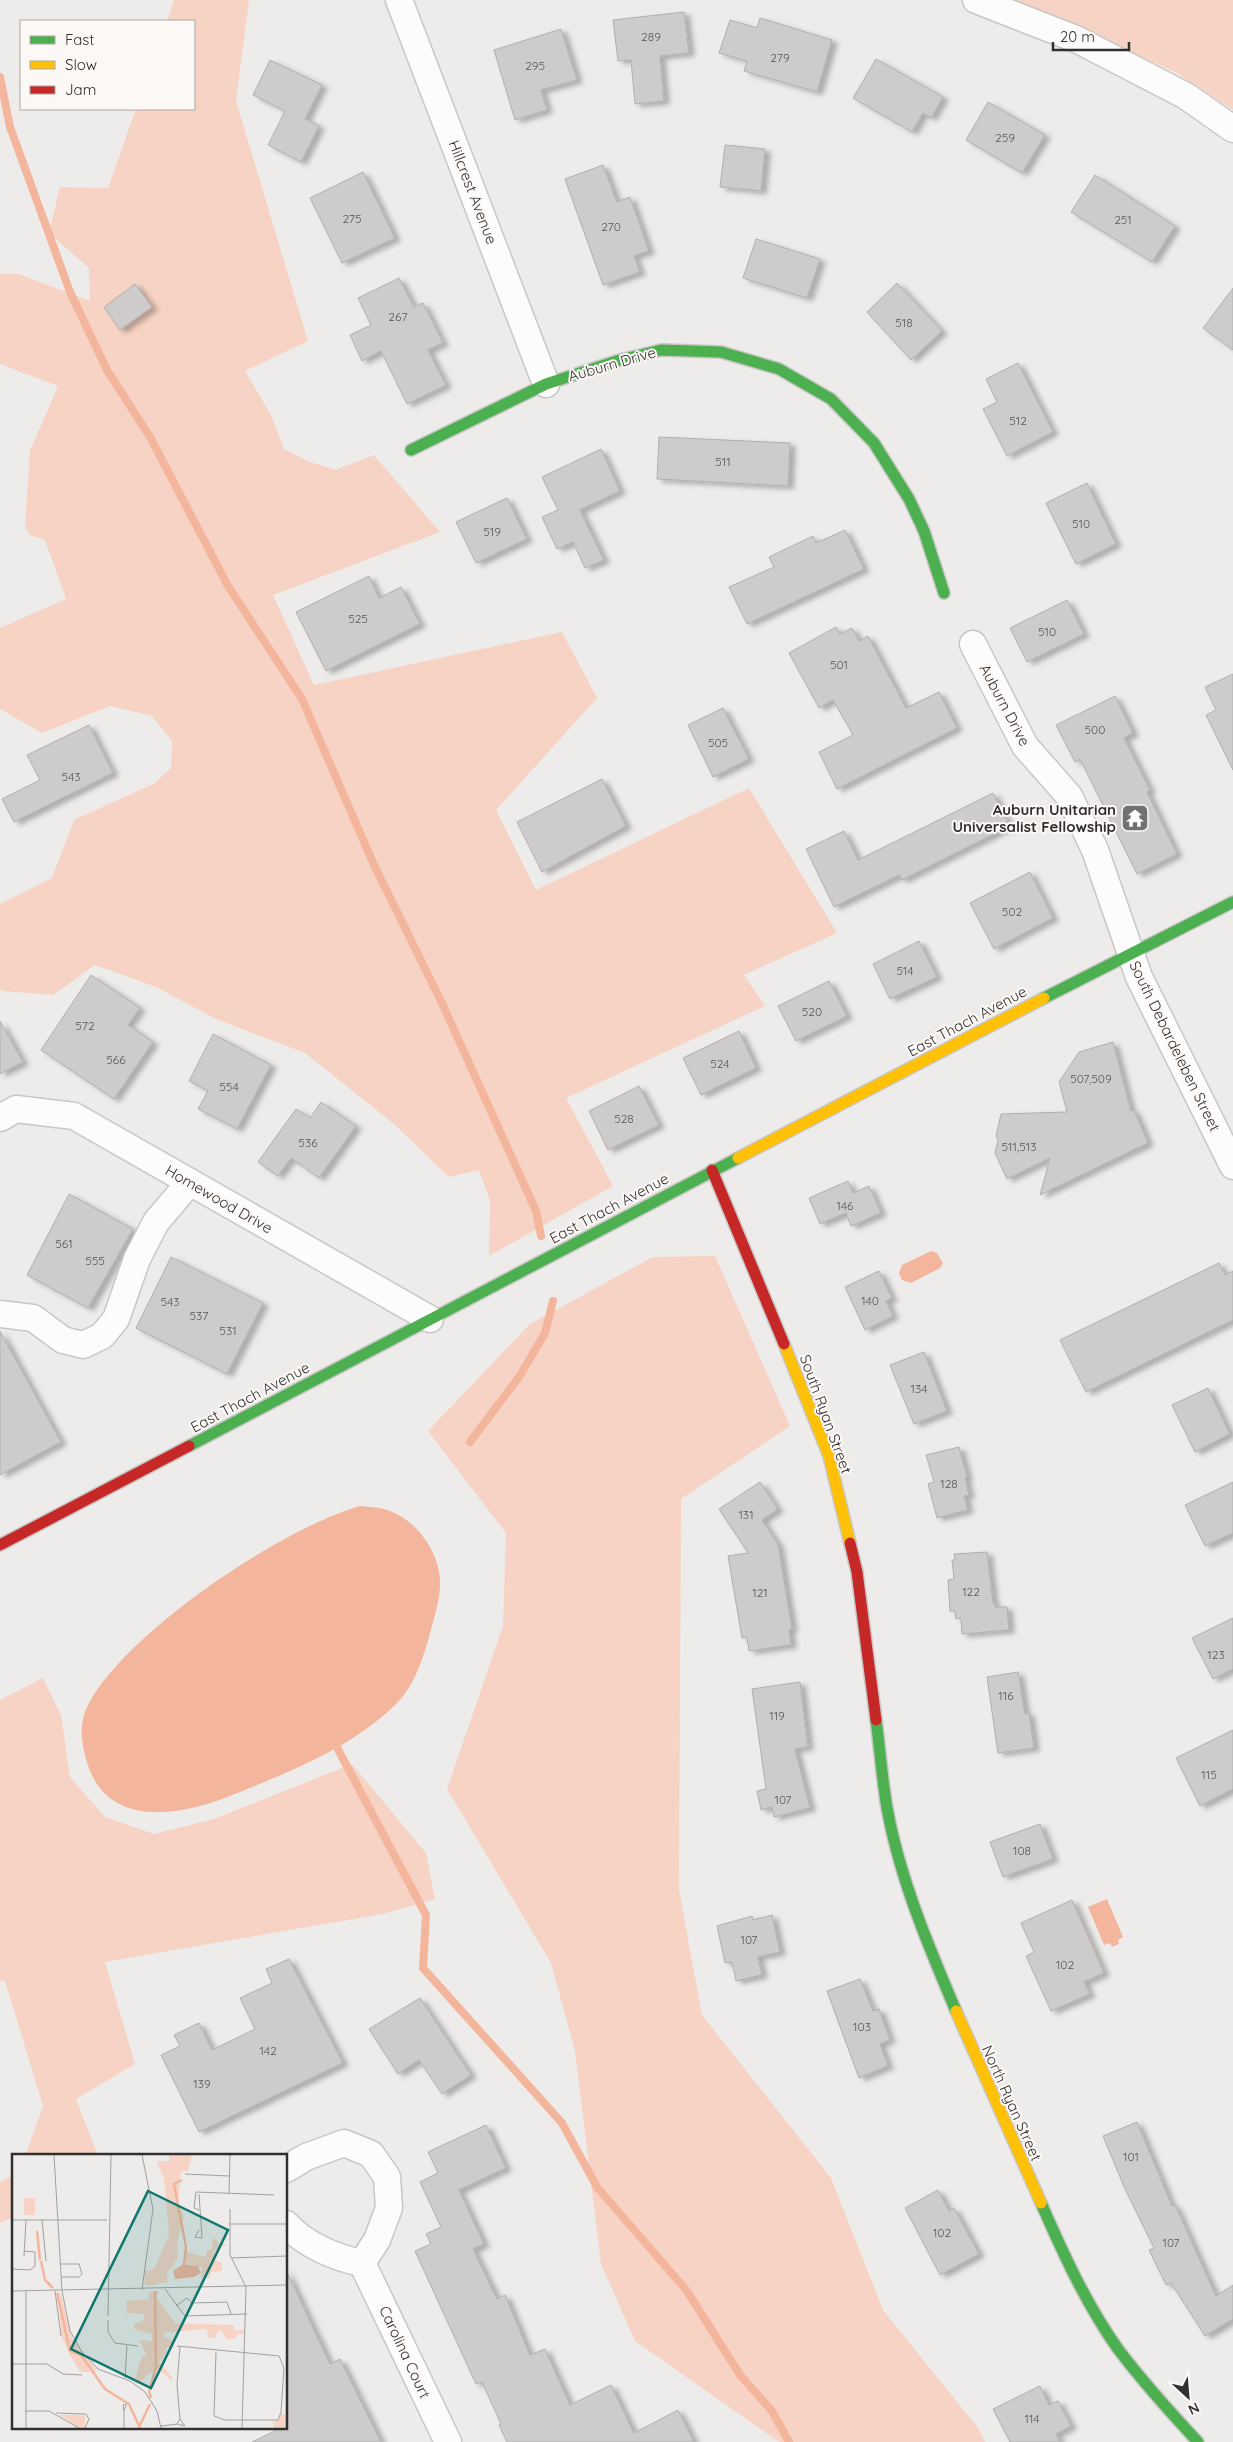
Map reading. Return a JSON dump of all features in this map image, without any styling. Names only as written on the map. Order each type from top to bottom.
[{"type":"street","name":"Hillcrest Avenue","points":[[400,0],[546,384]]},
{"type":"street","points":[[976,0],[1076,39],[1186,96],[1233,129]]},
{"type":"street","name":"Auburn Drive","points":[[411,450],[546,384],[620,360],[661,350],[721,352],[779,369],[831,399],[874,443],[909,499],[924,530],[944,594]]},
{"type":"street","name":"Auburn Drive","points":[[973,644],[1025,746],[1069,796],[1095,850],[1131,952]]},
{"type":"street","name":"East Thach Avenue","points":[[0,1545],[712,1170],[1131,952],[1233,902]]},
{"type":"street","name":"South Debardeleben Street","points":[[1131,952],[1139,977],[1233,1166]]},
{"type":"street","name":"Homewood Drive","points":[[0,1118],[16,1109],[74,1116],[430,1319]]},
{"type":"street","name":"South Ryan Street","points":[[712,1170],[749,1263],[808,1400],[829,1456],[857,1572],[878,1738]]},
{"type":"street","points":[[0,1314],[33,1318],[63,1340],[83,1345],[102,1336],[116,1319],[137,1259],[156,1222],[190,1182]]},
{"type":"street","name":"North Ryan Street","points":[[878,1738],[887,1808],[901,1865],[919,1922],[964,2031],[1060,2246],[1086,2298],[1118,2348],[1155,2395],[1198,2442]]},
{"type":"street","points":[[288,2168],[306,2157],[344,2143],[371,2154],[387,2177],[389,2208],[377,2240],[362,2263],[343,2259],[315,2246],[288,2226]]},
{"type":"street","name":"Carolina Court","points":[[362,2263],[448,2442]]},
{"type":"shaded area","points":[[174,0],[249,0],[236,101],[308,341],[245,371],[271,415],[284,449],[310,462],[336,470],[374,455],[440,532],[273,595],[314,685],[562,632],[597,698],[496,810],[536,890],[749,788],[837,933],[744,975],[765,1006],[566,1098],[613,1186],[489,1256],[490,1201],[479,1170],[449,1177],[394,1124],[305,1053],[216,1019],[156,987],[95,965],[53,995],[3,991],[0,989],[0,904],[52,878],[74,820],[155,783],[171,768],[172,741],[152,716],[110,706],[42,733],[0,709],[0,628],[66,599],[45,540],[30,535],[25,526],[30,451],[58,386],[0,364],[0,274],[19,274],[90,301],[89,268],[49,233],[60,187],[108,188],[136,110],[195,110],[195,20],[167,20]]},
{"type":"shaded area","points":[[1016,0],[1233,0],[1233,110],[1177,73]]},
{"type":"shaded area","points":[[931,1251],[937,1253],[943,1263],[940,1268],[911,1283],[902,1280],[899,1273],[902,1265]]},
{"type":"shaded area","points":[[715,1256],[790,1426],[681,1499],[679,1890],[702,2015],[831,2178],[883,2310],[978,2428],[985,2442],[779,2442],[635,2341],[601,2264],[575,2051],[551,1963],[447,1789],[503,1626],[506,1533],[428,1431],[530,1324],[653,1257]]},
{"type":"shaded area","points":[[360,1506],[386,1510],[401,1516],[410,1523],[427,1542],[433,1552],[440,1575],[438,1600],[426,1646],[412,1682],[402,1698],[378,1720],[340,1746],[299,1767],[214,1802],[170,1812],[148,1812],[128,1808],[110,1798],[96,1782],[86,1759],[82,1732],[85,1711],[107,1676],[136,1646],[170,1616],[209,1586],[290,1536],[327,1518]]},
{"type":"shaded area","points":[[43,1678],[61,1715],[70,1777],[105,1817],[154,1834],[214,1819],[352,1764],[426,1853],[435,1899],[382,1914],[105,1962],[135,2064],[76,2099],[97,2154],[26,2154],[43,2106],[5,1981],[0,1981],[0,1700]]},
{"type":"shaded area","points":[[1107,1899],[1123,1937],[1118,1940],[1119,1944],[1112,1947],[1110,1943],[1104,1945],[1088,1907]]},
{"type":"shaded area","points":[[12,2176],[12,2218],[0,2223],[0,2182]]},
{"type":"building","points":[[684,12],[689,53],[660,56],[664,101],[635,104],[631,60],[618,61],[613,20]]},
{"type":"building","points":[[760,18],[832,40],[817,92],[744,71],[747,61],[719,53],[730,20],[757,28]]},
{"type":"building","points":[[561,29],[577,80],[541,90],[547,110],[515,120],[494,50]]},
{"type":"building","points":[[876,59],[943,97],[931,118],[923,113],[912,132],[853,98]]},
{"type":"building","points":[[270,60],[322,85],[305,119],[319,126],[301,162],[268,145],[285,111],[253,95]]},
{"type":"building","points":[[988,102],[1045,135],[1022,173],[966,140]]},
{"type":"building","points":[[725,145],[765,149],[761,191],[720,187]]},
{"type":"building","points":[[603,165],[617,202],[630,197],[649,251],[634,256],[640,272],[603,285],[565,179]]},
{"type":"building","points":[[363,172],[395,238],[342,263],[310,198]]},
{"type":"building","points":[[1095,175],[1175,226],[1152,262],[1071,212]]},
{"type":"building","points":[[756,239],[820,259],[807,298],[743,278]]},
{"type":"building","points":[[399,278],[414,307],[423,303],[443,343],[428,350],[446,385],[407,404],[381,351],[362,361],[350,335],[371,325],[358,298]]},
{"type":"building","points":[[897,283],[942,331],[911,360],[867,312]]},
{"type":"building","points":[[135,284],[152,307],[120,330],[104,307]]},
{"type":"building","points":[[1233,288],[1233,350],[1203,328]]},
{"type":"building","points":[[1018,363],[1053,432],[1007,456],[983,409],[997,402],[986,379]]},
{"type":"building","points":[[659,437],[790,443],[788,486],[657,479]]},
{"type":"building","points":[[601,449],[620,491],[580,510],[604,560],[585,568],[573,542],[557,549],[542,517],[558,510],[542,477]]},
{"type":"building","points":[[1087,483],[1116,544],[1076,564],[1046,503]]},
{"type":"building","points":[[507,498],[527,539],[476,563],[456,522]]},
{"type":"building","points":[[845,530],[864,569],[747,624],[729,587],[774,567],[769,557],[813,536],[816,543]]},
{"type":"building","points":[[369,576],[379,598],[401,587],[420,624],[326,671],[296,612]]},
{"type":"building","points":[[1067,600],[1084,634],[1027,662],[1010,628]]},
{"type":"building","points":[[836,627],[840,634],[852,628],[859,641],[868,636],[906,708],[939,692],[957,728],[837,789],[819,752],[853,735],[833,700],[819,708],[789,653]]},
{"type":"building","points":[[1233,674],[1233,770],[1206,715],[1216,710],[1205,687]]},
{"type":"building","points":[[1115,696],[1133,733],[1124,738],[1150,790],[1147,792],[1177,854],[1137,874],[1080,759],[1075,762],[1056,725]]},
{"type":"building","points":[[723,708],[749,759],[713,777],[688,725]]},
{"type":"building","points":[[89,725],[113,773],[14,822],[2,799],[40,780],[27,755]]},
{"type":"building","points":[[602,779],[626,826],[542,872],[517,822]]},
{"type":"building","points":[[993,793],[1010,826],[902,880],[899,875],[834,907],[806,849],[844,831],[858,860]]},
{"type":"building","points":[[1030,872],[1053,918],[994,949],[970,903]]},
{"type":"building","points":[[919,941],[937,977],[890,999],[873,964]]},
{"type":"building","points":[[91,975],[140,1008],[128,1025],[153,1042],[114,1099],[41,1050]]},
{"type":"building","points":[[829,981],[847,1016],[796,1041],[778,1006]]},
{"type":"building","points":[[0,1021],[23,1062],[0,1074]]},
{"type":"building","points":[[739,1031],[756,1068],[701,1095],[683,1058]]},
{"type":"building","points":[[213,1034],[271,1065],[237,1129],[198,1109],[208,1091],[189,1081]]},
{"type":"building","points":[[1113,1042],[1131,1111],[1134,1110],[1148,1143],[1040,1195],[1050,1158],[1007,1179],[995,1153],[998,1140],[996,1136],[1001,1114],[1067,1112],[1059,1082],[1079,1052]]},
{"type":"building","points":[[639,1086],[659,1125],[608,1150],[589,1111]]},
{"type":"building","points":[[321,1102],[356,1126],[319,1178],[291,1158],[278,1176],[258,1162],[296,1109],[310,1118]]},
{"type":"building","points":[[848,1181],[853,1193],[869,1186],[881,1213],[851,1226],[846,1213],[820,1224],[809,1198]]},
{"type":"building","points":[[69,1194],[133,1229],[88,1308],[27,1275]]},
{"type":"building","points":[[171,1257],[263,1303],[227,1374],[136,1328]]},
{"type":"building","points":[[1219,1263],[1225,1275],[1233,1271],[1233,1320],[1086,1392],[1060,1340]]},
{"type":"building","points":[[879,1271],[892,1298],[886,1301],[893,1316],[865,1330],[845,1287]]},
{"type":"building","points":[[0,1331],[61,1442],[0,1475]]},
{"type":"building","points":[[924,1352],[947,1411],[914,1424],[890,1365]]},
{"type":"building","points":[[1208,1388],[1230,1434],[1195,1452],[1172,1405]]},
{"type":"building","points":[[959,1447],[967,1477],[965,1478],[969,1495],[964,1496],[968,1510],[937,1518],[928,1484],[934,1482],[926,1455]]},
{"type":"building","points":[[760,1482],[778,1509],[762,1520],[778,1544],[792,1629],[789,1630],[791,1645],[749,1651],[747,1637],[742,1638],[728,1556],[748,1553],[719,1509]]},
{"type":"building","points":[[1233,1482],[1233,1533],[1205,1546],[1185,1505]]},
{"type":"building","points":[[987,1552],[993,1603],[995,1603],[995,1607],[1007,1607],[1009,1630],[962,1634],[961,1618],[956,1619],[955,1611],[950,1611],[948,1580],[954,1579],[952,1560],[955,1560],[954,1554]]},
{"type":"building","points":[[1233,1618],[1233,1669],[1213,1679],[1192,1638]]},
{"type":"building","points":[[1018,1672],[1025,1714],[1029,1713],[1034,1748],[998,1753],[987,1677]]},
{"type":"building","points":[[800,1682],[808,1747],[795,1749],[810,1808],[774,1817],[772,1807],[761,1810],[757,1791],[766,1789],[752,1689]]},
{"type":"building","points":[[1233,1730],[1233,1789],[1200,1806],[1176,1758]]},
{"type":"building","points":[[1040,1824],[1053,1859],[1003,1877],[990,1842]]},
{"type":"building","points":[[1072,1900],[1104,1973],[1084,1982],[1090,1994],[1051,2011],[1026,1956],[1034,1952],[1021,1923]]},
{"type":"building","points":[[772,1915],[780,1952],[758,1957],[762,1975],[736,1981],[732,1962],[725,1963],[717,1926],[752,1916],[753,1920]]},
{"type":"building","points":[[289,1959],[343,2063],[199,2132],[161,2055],[180,2046],[174,2035],[199,2023],[212,2050],[255,2029],[240,1998],[272,1983],[266,1969]]},
{"type":"building","points":[[860,1979],[873,2011],[879,2009],[890,2040],[880,2044],[888,2066],[859,2078],[827,1991]]},
{"type":"building","points":[[420,1998],[471,2075],[442,2094],[419,2060],[398,2074],[369,2029]]},
{"type":"building","points":[[1137,2122],[1172,2206],[1175,2205],[1216,2296],[1233,2285],[1233,2319],[1205,2336],[1171,2283],[1166,2285],[1149,2250],[1154,2248],[1125,2189],[1103,2136]]},
{"type":"building","points":[[486,2125],[506,2168],[459,2190],[484,2244],[473,2249],[497,2299],[505,2295],[530,2355],[545,2349],[570,2405],[611,2385],[634,2433],[678,2410],[694,2442],[507,2442],[482,2382],[476,2384],[415,2251],[431,2244],[426,2234],[441,2227],[420,2182],[438,2173],[428,2152]]},
{"type":"building","points":[[938,2190],[949,2211],[954,2208],[979,2254],[940,2275],[905,2208]]},
{"type":"building","points":[[288,2274],[330,2364],[340,2359],[381,2442],[252,2442],[277,2430],[288,2430]]},
{"type":"building","points":[[1040,2386],[1049,2405],[1058,2401],[1071,2426],[1056,2434],[1060,2442],[1010,2442],[993,2409]]},
{"type":"waterway","points":[[0,77],[10,127],[70,292],[107,370],[150,437],[228,586],[302,699],[374,865],[441,1001],[536,1211],[541,1236]]},
{"type":"waterway","points":[[470,1442],[519,1377],[545,1333],[553,1301]]},
{"type":"waterway","points":[[333,1740],[426,1915],[423,1968],[562,2123],[597,2187],[687,2291],[740,2375],[772,2411],[789,2442]]},
{"type":"traffic: fast","points":[[411,450],[546,384],[620,360],[661,350],[721,352],[779,369],[831,399],[874,443],[909,499],[924,531],[944,593]]},
{"type":"traffic: fast","points":[[1044,998],[1233,902]]},
{"type":"traffic: fast","points":[[189,1446],[738,1158]]},
{"type":"traffic: fast","points":[[876,1720],[887,1808],[899,1860],[925,1936],[956,2011]]},
{"type":"traffic: fast","points":[[1041,2203],[1076,2278],[1106,2332],[1137,2373],[1198,2442]]},
{"type":"traffic: slow","points":[[738,1158],[1044,998]]},
{"type":"traffic: slow","points":[[784,1344],[829,1456],[850,1543]]},
{"type":"traffic: slow","points":[[956,2011],[1041,2203]]},
{"type":"traffic: jam","points":[[712,1170],[784,1344]]},
{"type":"traffic: jam","points":[[0,1545],[189,1446]]},
{"type":"traffic: jam","points":[[850,1543],[857,1572],[876,1720]]},
{"type":"place","name":"Auburn Unitarian Universalist Fellowship","points":[[1135,818]]}]
